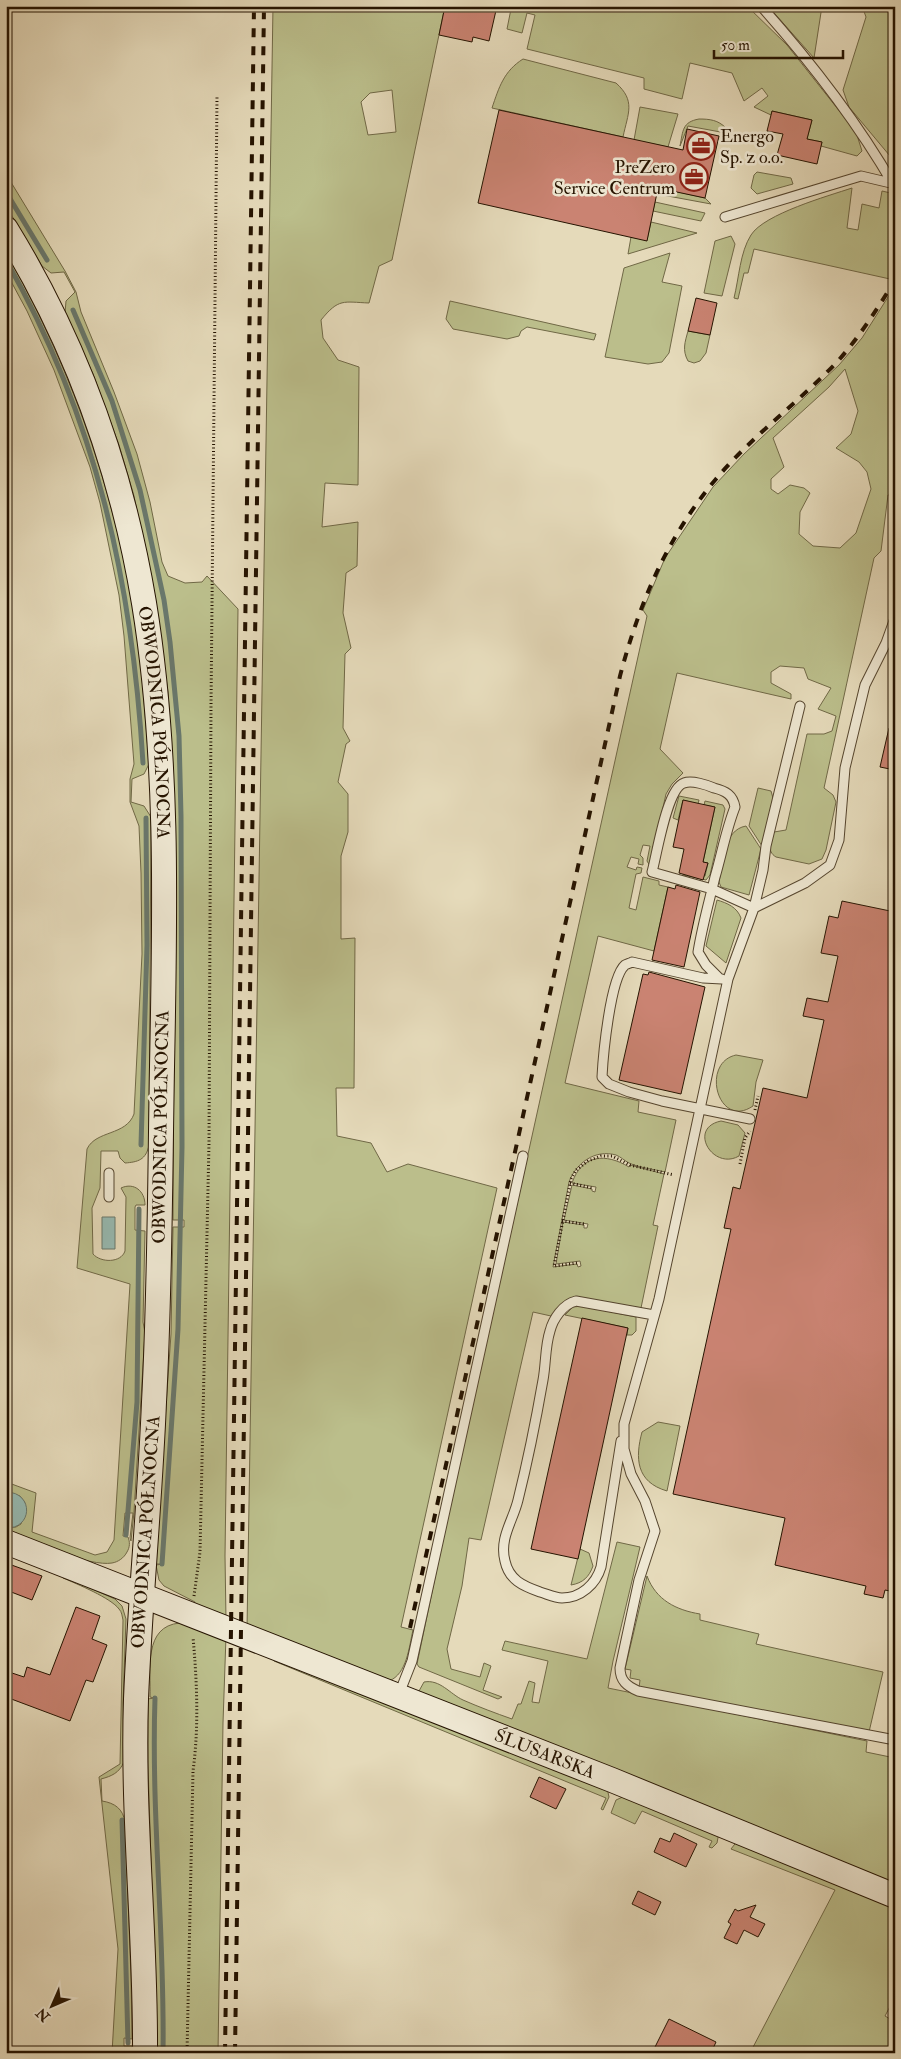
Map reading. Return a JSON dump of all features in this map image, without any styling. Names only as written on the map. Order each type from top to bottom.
[{"type":"street","name":"OBWODNICA PÓŁNOCNA","points":[[6,229],[31,272],[64,338],[82,379],[106,448],[134,548],[144,601],[155,693],[163,837],[162,1055],[156,1354],[136,1702],[136,1762],[145,2053]]},
{"type":"street","name":"ŚLUSARSKA","points":[[6,1542],[612,1780],[895,1896]]},
{"type":"lane","points":[[761,6],[801,52],[874,151],[894,184]]},
{"type":"lane","points":[[725,217],[861,176],[894,184]]},
{"type":"lane","points":[[754,908],[805,883],[830,865],[839,840],[845,768],[865,685],[886,643],[895,618]]},
{"type":"lane","points":[[886,643],[895,636]]},
{"type":"lane","points":[[654,1316],[576,1301],[571,1302],[556,1318],[550,1332],[546,1368],[531,1448],[513,1520],[507,1529],[504,1545],[505,1561],[511,1577],[523,1586],[561,1598],[573,1596],[595,1583],[601,1567],[624,1424],[654,1316],[686,1178],[701,1109],[724,979],[754,908],[763,870],[766,846],[800,706]]},
{"type":"lane","points":[[724,979],[706,965],[698,952],[702,925],[712,889],[726,832],[735,807],[735,802],[728,793],[715,788],[686,782],[680,785],[672,794],[652,872],[712,889],[754,908]]},
{"type":"lane","points":[[724,979],[703,978],[632,962],[625,965],[615,990],[605,1038],[602,1077],[609,1084],[654,1099],[750,1119]]},
{"type":"lane","points":[[398,1697],[412,1662],[523,1156]]},
{"type":"lane","points":[[109,1173],[109,1196]]},
{"type":"lane","points":[[624,1424],[626,1458],[631,1474],[645,1501],[655,1531],[644,1561],[626,1632],[620,1668],[620,1674],[625,1683],[638,1691],[895,1740]]},
{"type":"path","points":[[187,2053],[193,1772],[196,1753],[197,1695],[193,1615],[200,1552],[208,1227],[211,618],[217,97]]},
{"type":"path","points":[[577,1263],[554,1266],[570,1183],[573,1174],[581,1166],[592,1158],[612,1156],[630,1165],[686,1178]]},
{"type":"path","points":[[570,1183],[592,1188]]},
{"type":"path","points":[[562,1221],[584,1224]]},
{"type":"green space","points":[[273,6],[445,6],[392,260],[379,266],[369,303],[342,303],[332,308],[321,320],[323,338],[338,360],[359,367],[358,485],[325,483],[322,527],[358,522],[357,566],[346,573],[343,613],[351,648],[345,654],[343,728],[350,741],[346,744],[338,782],[348,794],[348,832],[341,856],[341,939],[355,938],[354,1088],[336,1088],[337,1136],[371,1143],[387,1172],[408,1164],[497,1188],[401,1627],[413,1630],[406,1659],[400,1672],[389,1681],[247,1629]],"holes":[[[392,90],[396,132],[368,135],[361,102],[370,93]]]},
{"type":"green space","points":[[503,6],[747,6],[787,45],[856,132],[862,151],[857,156],[821,146],[822,142],[807,139],[812,120],[772,111],[771,115],[754,107],[768,96],[762,88],[744,101],[732,73],[690,63],[682,99],[644,89],[644,78],[527,49],[535,15],[527,13],[522,33],[507,29],[511,9]]},
{"type":"green space","points":[[768,6],[822,6],[814,58]]},
{"type":"green space","points":[[862,6],[895,6],[895,162],[849,107],[843,90],[866,17]]},
{"type":"green space","points":[[523,59],[616,83],[626,96],[629,108],[623,137],[492,108],[500,86],[507,74]]},
{"type":"green space","points":[[640,107],[678,114],[668,147],[634,140]]},
{"type":"green space","points":[[699,119],[720,123],[726,128],[726,133],[688,126],[680,146],[686,125],[693,120]]},
{"type":"green space","points":[[757,172],[791,178],[793,184],[757,194],[751,188],[754,175]]},
{"type":"green space","points":[[6,174],[76,292],[81,312],[137,454],[150,502],[162,562],[168,576],[185,583],[202,582],[207,576],[238,609],[225,1556],[226,1620],[193,1608],[195,1602],[164,1586],[159,1580],[156,1565],[163,1564],[155,1564],[171,1334],[173,1227],[184,1227],[184,1220],[173,1220],[175,818],[168,692],[155,600],[134,496],[119,445],[93,374],[65,313],[66,301],[75,292],[64,272],[51,273],[42,266],[6,206]]},
{"type":"green space","points":[[661,174],[674,191],[705,198],[711,204],[657,194]]},
{"type":"green space","points":[[852,188],[847,228],[858,230],[862,204],[879,208],[882,191],[895,194],[895,268],[890,279],[754,249],[748,273],[744,273],[738,299],[734,298],[744,249],[751,235],[758,227],[782,213]]},
{"type":"green space","points":[[655,202],[705,213],[701,221],[653,211]]},
{"type":"green space","points":[[651,222],[697,233],[628,254],[631,237],[647,240]]},
{"type":"green space","points":[[731,236],[735,244],[722,296],[704,293],[715,241]]},
{"type":"green space","points":[[6,252],[31,299],[74,394],[92,443],[107,493],[131,595],[139,647],[146,720],[149,764],[144,774],[132,779],[131,802],[144,806],[151,817],[149,1145],[144,1157],[130,1163],[125,1163],[120,1158],[118,1151],[101,1151],[100,1188],[92,1208],[93,1254],[101,1259],[115,1260],[123,1255],[125,1251],[126,1197],[121,1188],[130,1186],[138,1189],[145,1200],[145,1205],[136,1205],[135,1207],[135,1230],[145,1231],[143,1322],[145,1333],[134,1512],[131,1541],[133,1513],[125,1513],[123,1536],[128,1537],[128,1550],[123,1558],[112,1563],[75,1558],[6,1534],[6,1528],[16,1527],[21,1524],[25,1503],[20,1496],[6,1492],[6,1484],[9,1483],[36,1493],[32,1532],[95,1555],[107,1552],[114,1540],[130,1284],[77,1268],[87,1149],[97,1139],[125,1126],[134,1114],[142,954],[139,826],[130,802],[130,779],[134,764],[119,595],[100,503],[90,467],[54,370],[27,311],[6,272]]},
{"type":"green space","points":[[670,253],[662,282],[682,286],[669,353],[662,362],[648,364],[605,357],[624,268]]},
{"type":"green space","points":[[895,286],[895,474],[891,495],[888,495],[881,551],[874,558],[824,788],[833,795],[836,802],[826,850],[822,859],[809,864],[776,857],[771,852],[770,846],[774,832],[786,830],[807,734],[824,734],[832,731],[836,716],[818,709],[831,688],[808,679],[804,668],[780,666],[771,672],[771,683],[791,694],[791,699],[677,673],[660,749],[683,773],[672,784],[666,794],[650,866],[647,861],[650,846],[643,845],[640,855],[643,858],[643,865],[638,864],[639,859],[631,857],[627,867],[636,870],[637,867],[642,868],[641,873],[636,874],[629,908],[636,910],[643,877],[659,881],[659,885],[668,887],[654,951],[598,936],[565,1083],[639,1101],[638,1112],[676,1120],[665,1172],[633,1165],[616,1155],[601,1154],[587,1159],[581,1164],[569,1182],[553,1267],[577,1264],[578,1267],[581,1266],[580,1261],[556,1264],[563,1222],[584,1225],[584,1228],[587,1228],[588,1224],[564,1220],[572,1185],[592,1189],[595,1192],[596,1187],[572,1183],[576,1173],[582,1166],[588,1162],[603,1158],[620,1162],[629,1167],[630,1165],[664,1174],[653,1225],[658,1226],[641,1308],[574,1297],[566,1300],[551,1316],[533,1312],[481,1540],[469,1538],[462,1586],[447,1649],[451,1669],[480,1677],[484,1663],[491,1666],[483,1690],[502,1697],[498,1699],[419,1667],[417,1664],[647,616],[643,610],[665,558],[713,487],[744,454],[839,365],[862,338]],"holes":[[[845,369],[858,411],[851,434],[836,448],[859,462],[867,472],[871,489],[856,533],[840,548],[813,546],[799,534],[800,512],[810,493],[804,488],[790,485],[778,494],[771,489],[771,479],[784,467],[773,438],[829,387]]]},
{"type":"green space","points":[[450,301],[596,334],[594,340],[527,327],[521,331],[519,336],[507,339],[453,329],[446,319]]},
{"type":"green space","points":[[688,331],[710,335],[706,353],[700,361],[694,363],[688,361],[685,353]]},
{"type":"green space","points":[[758,788],[771,791],[773,798],[762,846],[749,826]]},
{"type":"green space","points":[[679,796],[699,800],[698,804],[683,800],[678,820],[673,818]]},
{"type":"green space","points":[[705,801],[723,805],[725,809],[710,875],[706,880],[683,875],[684,872],[705,876],[708,863],[703,862],[715,807],[704,805]]},
{"type":"green space","points":[[746,826],[761,849],[749,895],[721,887],[719,882],[728,840],[738,829]]},
{"type":"green space","points":[[717,900],[734,908],[741,918],[726,963],[706,946]]},
{"type":"green space","points":[[736,1055],[763,1060],[756,1082],[753,1106],[741,1111],[731,1109],[723,1103],[716,1081],[719,1070],[725,1060]]},
{"type":"green space","points":[[721,1121],[738,1125],[745,1133],[739,1156],[729,1159],[720,1158],[708,1147],[705,1139],[706,1132],[711,1125]]},
{"type":"green space","points":[[582,1306],[636,1317],[636,1331],[632,1335],[627,1335],[628,1328],[565,1315],[573,1307]]},
{"type":"green space","points":[[658,1422],[680,1426],[667,1491],[649,1482],[640,1468],[639,1451],[642,1432]]},
{"type":"green space","points":[[617,1542],[640,1547],[608,1688],[867,1741],[866,1752],[895,1758],[895,1889],[424,1697],[419,1691],[424,1682],[435,1683],[463,1700],[512,1719],[518,1704],[521,1704],[529,1681],[535,1683],[532,1702],[539,1703],[548,1661],[502,1650],[505,1641],[587,1659]]},
{"type":"green space","points":[[580,1549],[589,1553],[593,1566],[585,1579],[571,1585]]},
{"type":"green space","points":[[647,1576],[661,1598],[675,1607],[700,1614],[700,1620],[759,1634],[756,1644],[883,1672],[869,1732],[639,1688],[640,1680],[630,1678],[631,1670],[625,1669]]},
{"type":"green space","points":[[65,1577],[115,1599],[122,1606],[126,1619],[123,1703],[124,1762],[115,1774],[101,1779],[102,1801],[118,1807],[125,1822],[132,2039],[124,2038],[124,2046],[132,2046],[129,2053],[112,2053],[118,1949],[99,1777],[120,1764],[123,1620],[121,1611],[109,1600],[63,1578]]},
{"type":"green space","points":[[180,1623],[226,1636],[218,2053],[157,2053],[148,1764],[148,1699],[154,1698],[150,1697],[150,1663],[155,1641],[160,1632],[168,1626]]},
{"type":"green space","points":[[274,1655],[607,1788],[609,1797],[603,1810],[601,1809],[606,1798],[274,1661]]},
{"type":"green space","points":[[625,1796],[719,1832],[717,1843],[712,1848],[709,1847],[712,1841],[642,1811],[635,1824],[611,1813],[616,1800]]},
{"type":"green space","points":[[738,1840],[895,1903],[895,1997],[885,2016],[895,2022],[895,2053],[750,2053],[835,1890],[731,1849]]},
{"type":"water","points":[[102,1217],[115,1217],[115,1249],[102,1249]]},
{"type":"water","points":[[6,1492],[22,1498],[27,1510],[21,1523],[15,1527],[6,1528]]},
{"type":"building","points":[[445,6],[497,6],[489,41],[473,37],[472,42],[439,35]]},
{"type":"building","points":[[499,110],[683,150],[687,129],[719,136],[705,198],[658,188],[647,241],[478,203]]},
{"type":"building","points":[[772,111],[812,120],[807,139],[822,142],[817,164],[777,155],[783,134],[767,131]]},
{"type":"building","points":[[696,298],[717,303],[710,335],[688,331]]},
{"type":"building","points":[[889,728],[895,729],[895,770],[880,767]]},
{"type":"building","points":[[683,800],[715,807],[703,862],[708,863],[703,880],[679,873],[684,849],[673,847]]},
{"type":"building","points":[[676,885],[700,892],[684,967],[652,960],[668,887],[675,889]]},
{"type":"building","points":[[842,901],[895,912],[895,1592],[885,1590],[883,1598],[864,1594],[866,1586],[775,1565],[785,1518],[673,1494],[731,1229],[724,1228],[733,1187],[740,1189],[763,1088],[807,1098],[824,1020],[803,1016],[807,998],[828,1002],[838,956],[821,953],[829,916],[838,918]]},
{"type":"building","points":[[649,972],[705,987],[681,1094],[619,1080],[643,974],[648,975]]},
{"type":"building","points":[[582,1318],[628,1328],[578,1559],[531,1549]]},
{"type":"building","points":[[6,1563],[42,1576],[32,1600],[6,1590]]},
{"type":"building","points":[[76,1607],[100,1616],[92,1639],[107,1645],[93,1682],[86,1680],[70,1721],[6,1697],[6,1671],[24,1677],[27,1667],[50,1675]]},
{"type":"building","points":[[539,1777],[566,1789],[556,1809],[530,1797]]},
{"type":"building","points":[[674,1833],[697,1844],[686,1867],[654,1852],[660,1838],[670,1842]]},
{"type":"building","points":[[638,1891],[661,1902],[655,1915],[632,1904]]},
{"type":"building","points":[[756,1905],[750,1917],[765,1924],[758,1937],[744,1930],[737,1944],[724,1938],[731,1924],[728,1922],[735,1909],[738,1911]]},
{"type":"building","points":[[669,2019],[716,2042],[711,2053],[667,2053],[655,2047]]},
{"type":"waterway","points":[[6,192],[47,260]]},
{"type":"waterway","points":[[6,260],[38,320],[64,381],[86,441],[104,503],[119,566],[130,630],[138,696],[143,763]]},
{"type":"waterway","points":[[73,310],[112,401],[140,490],[164,600],[179,736],[182,1147],[178,1329],[162,1564]]},
{"type":"waterway","points":[[141,1145],[147,945],[146,818]]},
{"type":"waterway","points":[[126,1535],[137,1402],[139,1209]]},
{"type":"waterway","points":[[155,1698],[155,1787],[162,1964],[163,2053]]},
{"type":"waterway","points":[[122,1820],[128,2043]]},
{"type":"railway","points":[[225,2053],[254,6]]},
{"type":"railway","points":[[235,2053],[264,6]]},
{"type":"railway","points":[[410,1628],[620,676],[636,623],[669,548],[699,501],[730,463],[838,361],[854,342],[895,280]]},
{"type":"place","name":"Energo Sp. z o.o.","points":[[701,146]]},
{"type":"place","name":"PreZero Service Centrum","points":[[694,177]]}]
